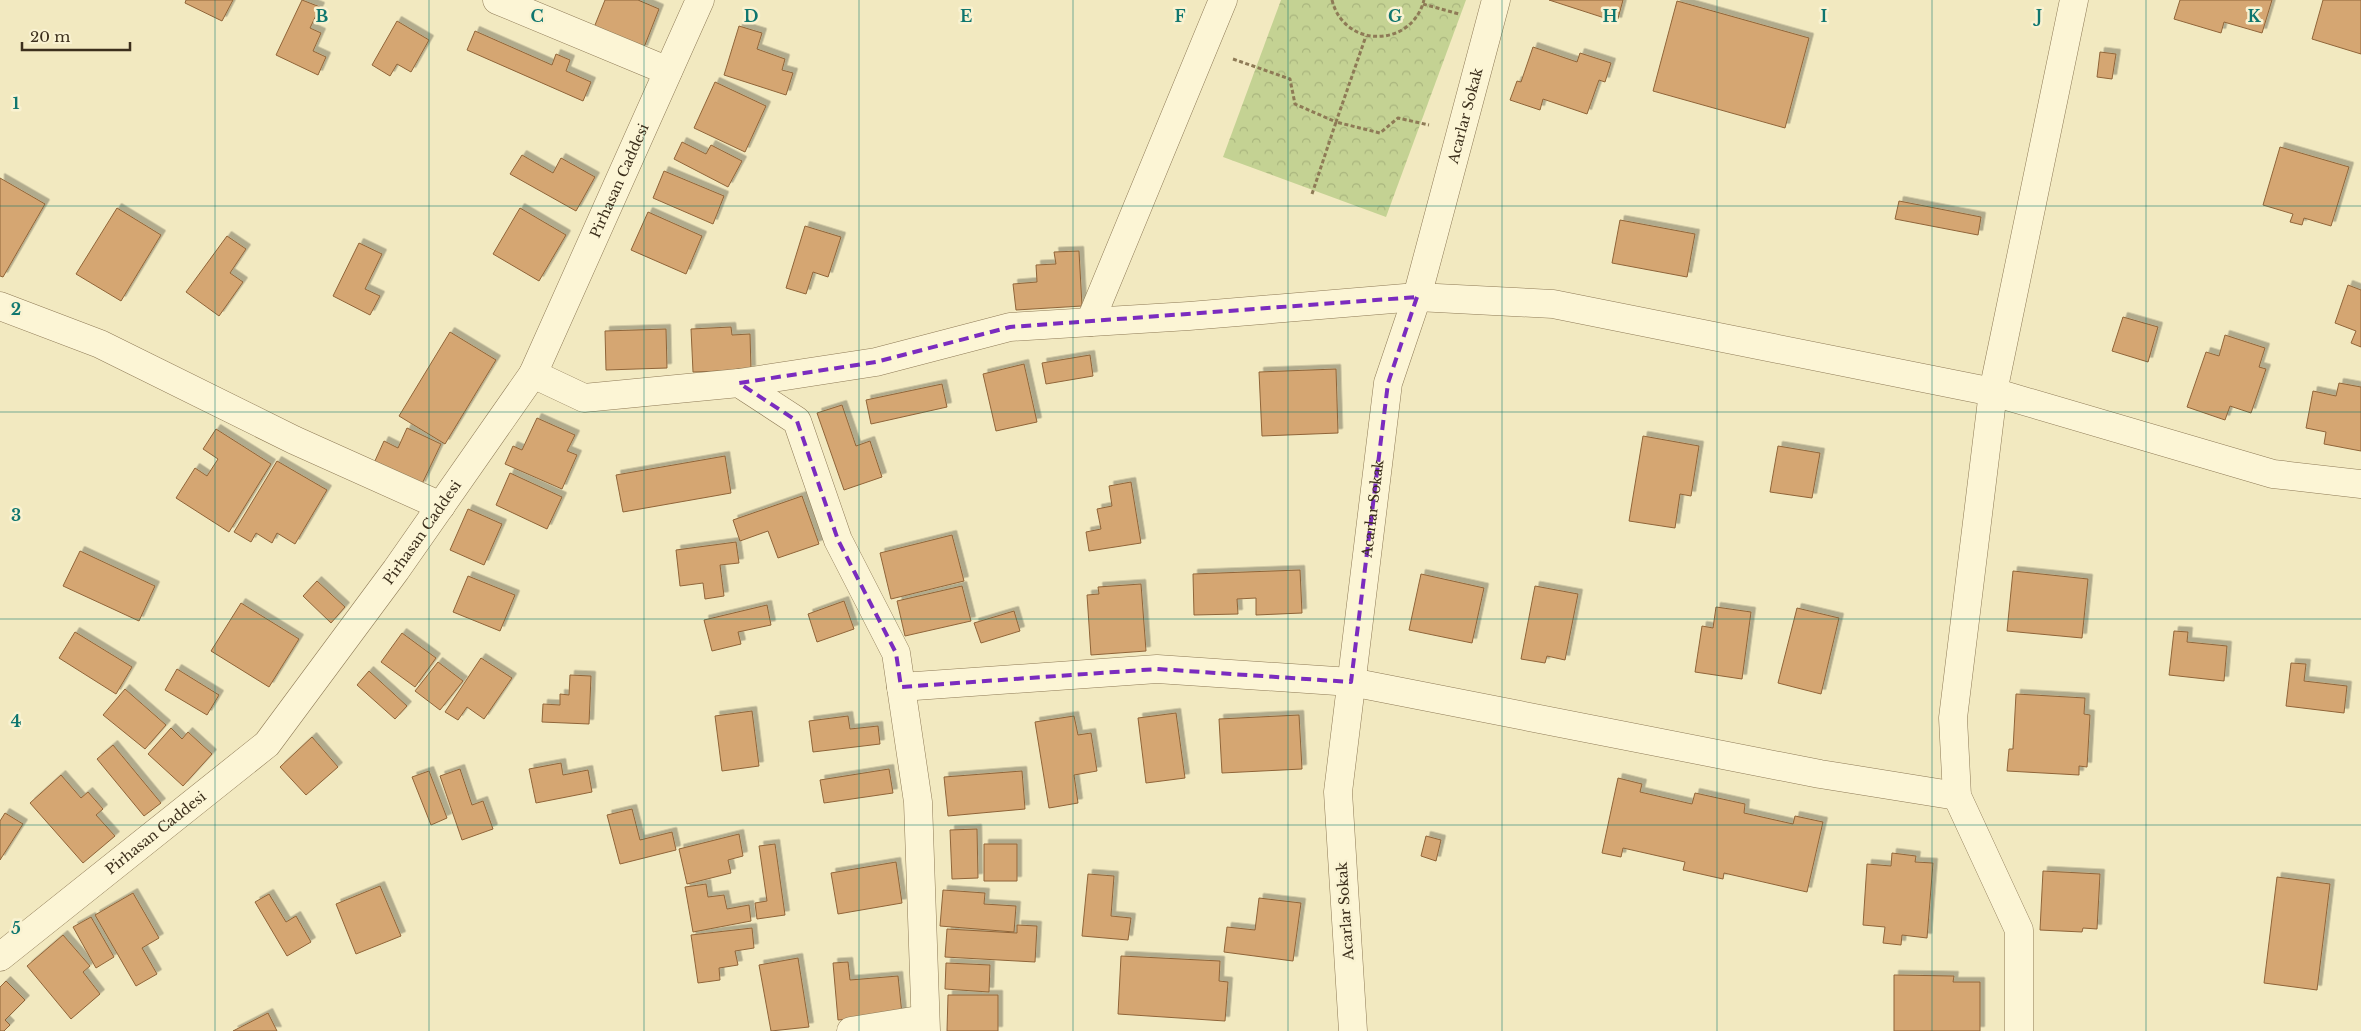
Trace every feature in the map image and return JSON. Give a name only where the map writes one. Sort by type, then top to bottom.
[{"type":"street","points":[[497,0],[668,71]]},
{"type":"street","name":"Pirhasan Caddesi","points":[[0,956],[267,744],[441,506],[533,374],[700,0]]},
{"type":"street","points":[[1090,322],[1223,0]]},
{"type":"street","name":"Acarlar Sokak","points":[[1353,1031],[1338,792],[1388,383],[1417,297],[1496,0]]},
{"type":"street","points":[[2019,1031],[2019,930],[1957,796],[1953,718],[1993,392],[2067,2]]},
{"type":"street","points":[[533,374],[584,398],[739,383],[876,362],[1010,327],[1417,297],[1553,304],[1993,392],[2273,474],[2361,484]]},
{"type":"street","points":[[0,306],[100,344],[294,440],[441,506]]},
{"type":"street","points":[[739,383],[797,421],[838,540],[896,653],[902,687],[918,802],[926,1025],[851,1031]]},
{"type":"street","points":[[902,687],[1157,669],[1351,682],[1820,774],[1957,796]]},
{"type":"path","points":[[1332,0],[1342,20],[1353,30],[1366,36],[1382,38],[1398,33],[1412,24],[1421,10],[1424,0]]},
{"type":"path","points":[[1312,194],[1366,36]]},
{"type":"path","points":[[1204,48],[1290,79],[1295,104],[1336,122],[1380,133],[1398,118],[1461,131]]},
{"type":"highlighted area","points":[[1417,297],[1388,383],[1351,682],[1157,669],[901,687],[896,653],[838,540],[797,421],[739,383],[876,362],[1010,327]]},
{"type":"green space","points":[[1281,0],[1466,0],[1386,217],[1223,157]]},
{"type":"building","points":[[186,0],[233,0],[222,21],[185,3]]},
{"type":"building","points":[[302,0],[320,7],[310,28],[321,33],[313,51],[326,57],[318,75],[276,55]]},
{"type":"building","points":[[605,0],[638,0],[659,9],[643,50],[593,30]]},
{"type":"building","points":[[1549,0],[1623,0],[1617,22]]},
{"type":"building","points":[[2180,0],[2272,0],[2262,33],[2224,22],[2221,33],[2174,19]]},
{"type":"building","points":[[2323,0],[2361,0],[2361,54],[2312,39]]},
{"type":"building","points":[[1677,1],[1809,38],[1785,128],[1653,91]]},
{"type":"building","points":[[397,21],[429,40],[411,72],[397,64],[390,76],[372,65]]},
{"type":"building","points":[[739,26],[762,33],[757,49],[785,59],[782,70],[793,73],[786,95],[724,75]]},
{"type":"building","points":[[475,31],[552,65],[556,54],[570,60],[566,71],[591,82],[583,101],[467,50]]},
{"type":"building","points":[[1533,47],[1577,62],[1580,53],[1611,63],[1605,82],[1599,80],[1587,114],[1543,99],[1540,110],[1510,100],[1517,81],[1521,82]]},
{"type":"building","points":[[2100,52],[2116,54],[2112,79],[2097,77]]},
{"type":"building","points":[[715,82],[766,106],[745,152],[694,128]]},
{"type":"building","points":[[682,142],[706,154],[711,145],[742,161],[728,187],[674,159]]},
{"type":"building","points":[[2280,147],[2349,167],[2331,226],[2304,218],[2302,225],[2290,222],[2293,214],[2263,205]]},
{"type":"building","points":[[522,155],[553,173],[561,158],[595,177],[576,211],[510,174]]},
{"type":"building","points":[[664,171],[724,196],[713,224],[653,198]]},
{"type":"building","points":[[0,178],[45,204],[3,277],[0,276]]},
{"type":"building","points":[[1899,201],[1981,217],[1978,235],[1895,219]]},
{"type":"building","points":[[117,208],[161,235],[121,301],[76,274]]},
{"type":"building","points":[[520,208],[566,235],[539,281],[493,254]]},
{"type":"building","points":[[648,212],[702,236],[686,274],[631,250]]},
{"type":"building","points":[[1620,220],[1695,234],[1687,277],[1612,263]]},
{"type":"building","points":[[805,226],[841,237],[828,277],[813,272],[806,294],[786,288]]},
{"type":"building","points":[[227,236],[246,249],[230,273],[243,282],[219,316],[186,292]]},
{"type":"building","points":[[359,243],[382,254],[365,289],[380,296],[370,315],[333,296]]},
{"type":"building","points":[[1079,251],[1082,306],[1016,310],[1013,284],[1037,282],[1036,265],[1056,264],[1054,252]]},
{"type":"building","points":[[2348,285],[2361,290],[2361,347],[2351,343],[2356,331],[2335,323]]},
{"type":"building","points":[[2123,317],[2158,327],[2148,362],[2112,351]]},
{"type":"building","points":[[731,327],[732,335],[750,334],[751,370],[693,372],[691,329]]},
{"type":"building","points":[[666,329],[667,368],[606,370],[605,331]]},
{"type":"building","points":[[450,332],[496,360],[445,444],[399,416]]},
{"type":"building","points":[[2225,335],[2265,348],[2259,367],[2266,369],[2251,413],[2230,406],[2225,420],[2187,407],[2206,352],[2219,356]]},
{"type":"building","points":[[1090,355],[1093,376],[1046,384],[1042,363]]},
{"type":"building","points":[[1024,364],[1037,422],[996,431],[983,374]]},
{"type":"building","points":[[1336,369],[1338,433],[1262,436],[1259,372]]},
{"type":"building","points":[[2339,383],[2361,387],[2361,451],[2324,444],[2326,432],[2306,428],[2313,391],[2336,396]]},
{"type":"building","points":[[942,384],[947,407],[871,424],[866,400]]},
{"type":"building","points":[[842,405],[856,446],[870,441],[882,477],[844,490],[817,413]]},
{"type":"building","points":[[537,418],[575,435],[567,451],[577,455],[562,489],[505,464],[513,446],[522,450]]},
{"type":"building","points":[[407,428],[441,444],[421,486],[374,463],[384,441],[398,448]]},
{"type":"building","points":[[216,429],[271,464],[229,532],[176,498],[195,468],[207,476],[218,459],[203,449]]},
{"type":"building","points":[[1643,436],[1699,446],[1691,496],[1680,494],[1675,528],[1629,521]]},
{"type":"building","points":[[1778,446],[1820,453],[1812,498],[1770,492]]},
{"type":"building","points":[[725,456],[731,493],[623,512],[616,475]]},
{"type":"building","points":[[277,461],[327,490],[295,544],[277,533],[272,543],[256,533],[251,542],[234,532]]},
{"type":"building","points":[[510,473],[562,497],[547,529],[496,505]]},
{"type":"building","points":[[1131,482],[1141,543],[1089,551],[1086,532],[1101,529],[1097,509],[1112,506],[1109,486]]},
{"type":"building","points":[[802,496],[819,544],[778,558],[768,531],[740,541],[733,520]]},
{"type":"building","points":[[468,509],[502,524],[484,565],[450,550]]},
{"type":"building","points":[[952,535],[964,581],[891,599],[880,553]]},
{"type":"building","points":[[736,542],[739,563],[720,565],[724,596],[705,599],[703,583],[680,586],[676,550]]},
{"type":"building","points":[[80,551],[155,586],[139,621],[63,586]]},
{"type":"building","points":[[1300,570],[1302,613],[1256,615],[1256,598],[1237,599],[1238,614],[1194,615],[1193,574]]},
{"type":"building","points":[[2013,571],[2088,579],[2082,638],[2007,631]]},
{"type":"building","points":[[1421,574],[1484,588],[1472,643],[1409,630]]},
{"type":"building","points":[[468,576],[515,595],[500,631],[453,612]]},
{"type":"building","points":[[317,581],[345,607],[331,623],[303,596]]},
{"type":"building","points":[[1141,584],[1146,651],[1091,655],[1087,595],[1099,594],[1098,587]]},
{"type":"building","points":[[962,586],[971,621],[905,636],[897,601]]},
{"type":"building","points":[[1535,586],[1578,594],[1565,660],[1547,656],[1545,663],[1521,659]]},
{"type":"building","points":[[844,601],[854,629],[817,642],[808,614]]},
{"type":"building","points":[[241,603],[299,639],[269,687],[211,651]]},
{"type":"building","points":[[767,605],[771,625],[738,632],[741,644],[712,651],[704,620]]},
{"type":"building","points":[[1716,607],[1751,612],[1742,679],[1695,672],[1702,626],[1713,628]]},
{"type":"building","points":[[1797,608],[1839,618],[1821,694],[1778,683]]},
{"type":"building","points":[[1014,611],[1020,631],[981,643],[974,623]]},
{"type":"building","points":[[2174,631],[2188,632],[2187,642],[2227,646],[2224,681],[2169,675]]},
{"type":"building","points":[[75,632],[132,667],[116,694],[59,658]]},
{"type":"building","points":[[402,633],[436,658],[415,687],[381,662]]},
{"type":"building","points":[[481,658],[512,678],[484,719],[467,707],[458,720],[445,712]]},
{"type":"building","points":[[438,662],[463,681],[440,710],[415,691]]},
{"type":"building","points":[[2291,663],[2306,664],[2304,681],[2347,686],[2344,713],[2286,706]]},
{"type":"building","points":[[177,669],[219,695],[207,715],[165,690]]},
{"type":"building","points":[[369,671],[407,706],[395,719],[357,685]]},
{"type":"building","points":[[570,675],[591,676],[589,724],[542,722],[543,704],[560,705],[560,694],[569,695]]},
{"type":"building","points":[[125,689],[166,725],[145,749],[103,715]]},
{"type":"building","points":[[2016,694],[2085,698],[2084,714],[2090,715],[2087,767],[2079,766],[2079,775],[2007,771],[2009,749],[2013,749]]},
{"type":"building","points":[[752,711],[759,766],[722,771],[715,716]]},
{"type":"building","points":[[1176,713],[1185,778],[1146,783],[1138,718]]},
{"type":"building","points":[[1299,715],[1302,769],[1222,773],[1219,719]]},
{"type":"building","points":[[848,716],[850,729],[878,726],[880,744],[813,752],[809,721]]},
{"type":"building","points":[[1074,716],[1078,735],[1091,733],[1097,771],[1074,775],[1078,803],[1049,808],[1035,722]]},
{"type":"building","points":[[171,728],[182,739],[188,732],[212,754],[183,786],[148,754]]},
{"type":"building","points":[[312,737],[338,767],[306,795],[280,767]]},
{"type":"building","points":[[113,745],[161,803],[144,816],[97,759]]},
{"type":"building","points":[[561,763],[563,775],[588,770],[592,792],[536,803],[529,769]]},
{"type":"building","points":[[460,769],[472,805],[483,801],[493,829],[462,840],[440,776]]},
{"type":"building","points":[[889,769],[893,793],[824,803],[820,780]]},
{"type":"building","points":[[429,771],[447,818],[431,825],[412,777]]},
{"type":"building","points":[[1022,771],[1025,809],[948,816],[944,777]]},
{"type":"building","points":[[61,775],[81,798],[88,792],[103,809],[96,815],[115,836],[83,863],[30,803]]},
{"type":"building","points":[[1618,778],[1642,784],[1640,792],[1692,804],[1695,793],[1745,804],[1744,813],[1793,824],[1795,816],[1823,822],[1807,892],[1724,873],[1723,879],[1683,870],[1685,862],[1623,848],[1621,857],[1602,853]]},
{"type":"building","points":[[632,809],[640,840],[672,832],[676,850],[620,864],[607,815]]},
{"type":"building","points":[[5,813],[23,824],[0,860],[0,821]]},
{"type":"building","points":[[977,829],[978,878],[952,879],[950,830]]},
{"type":"building","points":[[739,834],[743,856],[728,860],[731,873],[687,884],[679,849]]},
{"type":"building","points":[[1426,836],[1441,840],[1436,861],[1421,856]]},
{"type":"building","points":[[775,844],[785,915],[757,919],[755,903],[767,901],[759,846]]},
{"type":"building","points":[[984,844],[1017,844],[1017,881],[984,881]]},
{"type":"building","points":[[1892,853],[1916,856],[1915,862],[1933,863],[1927,938],[1902,935],[1901,945],[1883,943],[1885,927],[1863,925],[1867,864],[1891,866]]},
{"type":"building","points":[[896,862],[902,903],[838,914],[831,873]]},
{"type":"building","points":[[2043,871],[2100,874],[2097,929],[2083,928],[2082,932],[2040,930]]},
{"type":"building","points":[[1088,874],[1114,876],[1111,916],[1131,918],[1128,940],[1082,936]]},
{"type":"building","points":[[2277,877],[2330,884],[2317,990],[2264,983]]},
{"type":"building","points":[[706,884],[708,897],[724,895],[727,909],[749,905],[751,921],[693,932],[685,887]]},
{"type":"building","points":[[380,886],[401,936],[356,954],[336,904]]},
{"type":"building","points":[[943,890],[985,893],[984,904],[1016,906],[1014,932],[940,926]]},
{"type":"building","points":[[133,893],[159,938],[142,948],[157,974],[136,986],[95,915]]},
{"type":"building","points":[[269,894],[286,922],[296,916],[311,942],[287,956],[255,902]]},
{"type":"building","points":[[1259,898],[1301,903],[1293,961],[1224,952],[1227,927],[1255,930]]},
{"type":"building","points":[[91,917],[114,957],[96,968],[73,927]]},
{"type":"building","points":[[1017,925],[1037,926],[1035,962],[945,957],[947,929],[1017,933]]},
{"type":"building","points":[[752,928],[754,948],[735,951],[738,965],[719,968],[720,980],[698,983],[691,935]]},
{"type":"building","points":[[63,935],[90,966],[83,972],[100,994],[71,1019],[27,966]]},
{"type":"building","points":[[1121,956],[1220,961],[1219,981],[1228,982],[1225,1021],[1118,1014]]},
{"type":"building","points":[[798,958],[809,1027],[771,1031],[759,965]]},
{"type":"building","points":[[848,962],[850,980],[898,976],[902,1014],[838,1020],[833,963]]},
{"type":"building","points":[[946,963],[990,965],[989,992],[945,989]]},
{"type":"building","points":[[1894,975],[1954,976],[1953,982],[1980,982],[1980,1031],[1894,1031]]},
{"type":"building","points":[[6,981],[25,1000],[5,1020],[10,1025],[4,1031],[0,1031],[0,987]]},
{"type":"building","points":[[948,995],[998,995],[998,1031],[947,1031]]},
{"type":"building","points":[[268,1013],[277,1031],[233,1031]]}]
